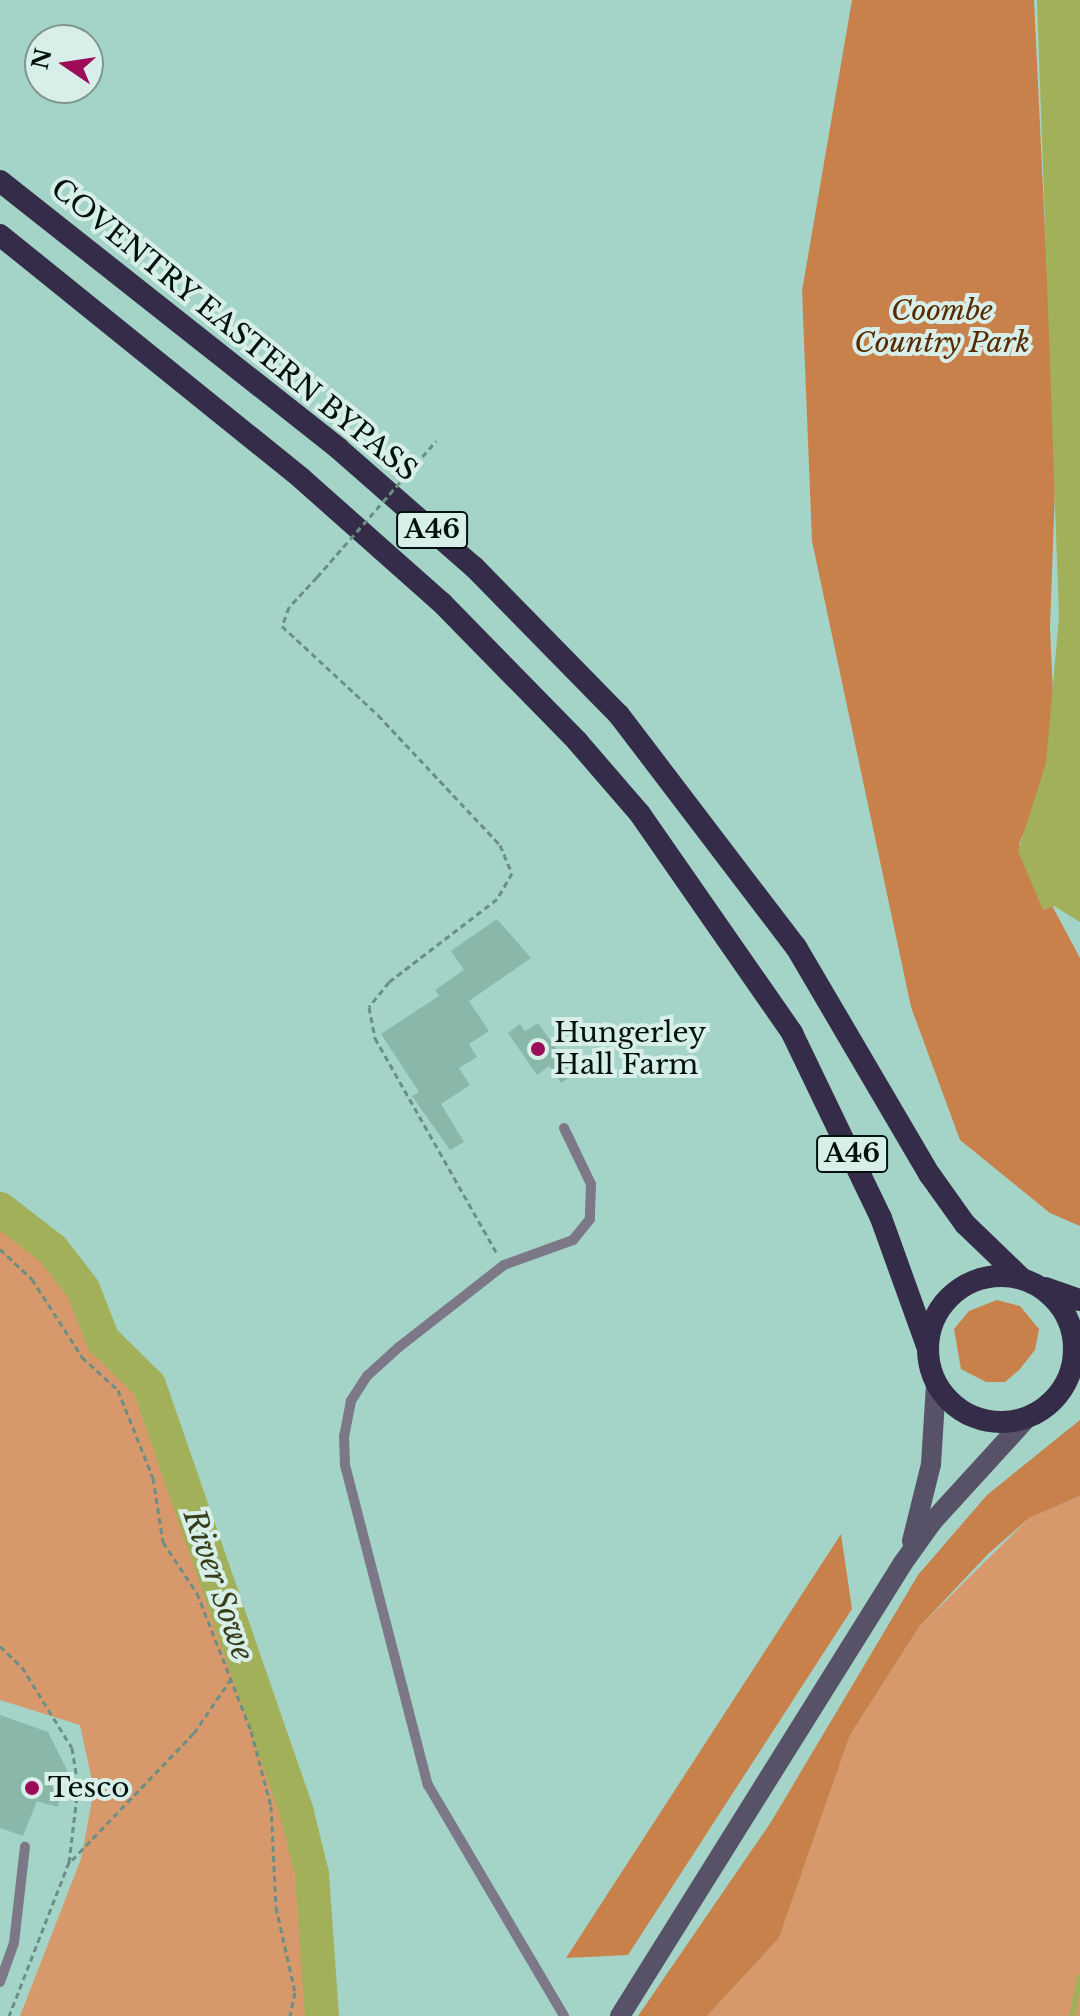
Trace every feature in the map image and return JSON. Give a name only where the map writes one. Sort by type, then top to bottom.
[{"type":"highway","name":"COVENTRY EASTERN BYPASS","points":[[0,181],[339,449],[474,567],[619,715],[796,947],[956,1212],[1028,1281],[1080,1300]]},
{"type":"highway","name":"A46","points":[[0,235],[301,478],[442,603],[577,741],[640,814],[792,1033],[881,1218],[927,1346]]},
{"type":"highway","points":[[1033,1416],[1066,1384],[1075,1348],[1063,1310],[1028,1281],[987,1277],[961,1288],[938,1312],[927,1346],[936,1384],[948,1401],[974,1418],[1004,1423],[1033,1416],[1080,1396]]},
{"type":"main road","points":[[903,1563],[931,1464],[936,1384]]},
{"type":"main road","points":[[620,2016],[903,1563],[933,1521],[1033,1416]]},
{"type":"lane","points":[[564,1128],[591,1184],[590,1219],[573,1240],[504,1265],[367,1376],[351,1401],[345,1465],[428,1785],[564,2016]]},
{"type":"lane","points":[[0,1982],[14,1943],[25,1847]]},
{"type":"path","points":[[436,441],[289,607],[282,626],[378,715],[500,845],[512,873],[497,899],[389,982],[369,1007],[375,1038],[504,1265]]},
{"type":"path","points":[[0,1249],[32,1279],[82,1357],[118,1390],[153,1478],[163,1542],[197,1593],[251,1731],[271,1806],[276,1907],[295,1992],[290,2016]]},
{"type":"path","points":[[0,1646],[22,1667],[72,1748],[78,1787],[69,1862],[9,2016]]},
{"type":"path","points":[[69,1862],[194,1733],[230,1680]]},
{"type":"shaded area","points":[[1037,0],[1080,0],[1080,922],[1054,906],[1043,910],[1018,851],[1046,763],[1059,617]]},
{"type":"shaded area","points":[[0,1196],[71,1251],[100,1300],[112,1336],[135,1350],[159,1390],[184,1449],[252,1639],[327,1879],[322,2016],[20,2016],[81,1859],[94,1790],[80,1725],[0,1700]]},
{"type":"shaded area","points":[[1080,1496],[1080,2016],[707,2016],[779,1938],[850,1735],[919,1627],[1029,1518]]},
{"type":"green space","name":"Coombe Country Park","points":[[852,0],[1034,0],[1056,462],[1050,628],[1056,762],[1019,844],[1080,958],[1080,1226],[1050,1213],[960,1140],[911,1007],[812,541],[802,291]]},
{"type":"green space","points":[[997,1300],[1020,1306],[1039,1329],[1035,1350],[1019,1370],[1005,1382],[986,1382],[961,1369],[954,1329],[969,1311]]},
{"type":"green space","points":[[1080,1420],[1080,1496],[1029,1518],[988,1554],[919,1627],[850,1735],[779,1938],[707,2016],[638,2016],[771,1822],[918,1575],[987,1495]]},
{"type":"green space","points":[[841,1534],[852,1609],[628,1955],[566,1958]]},
{"type":"building","points":[[497,919],[531,958],[469,1001],[489,1031],[469,1044],[477,1057],[459,1068],[470,1085],[441,1104],[464,1142],[450,1150],[412,1096],[419,1092],[381,1034],[439,996],[435,990],[464,970],[451,951]]},
{"type":"building","name":"Hungerley Hall Farm","points":[[538,1023],[574,1074],[561,1083],[549,1066],[537,1075],[508,1033],[520,1024],[525,1031]]},
{"type":"building","name":"Tesco","points":[[0,1715],[48,1732],[70,1776],[57,1807],[37,1801],[23,1836],[0,1828]]},
{"type":"waterway","name":"River Sowe","points":[[0,1209],[53,1250],[83,1289],[103,1340],[149,1385],[297,1813],[312,1874],[322,2016]]},
{"type":"waterway","points":[[1072,2016],[1080,1977]]},
{"type":"place","name":"Hungerley Hall Farm","points":[[538,1049]]},
{"type":"place","name":"Tesco","points":[[32,1788]]}]
